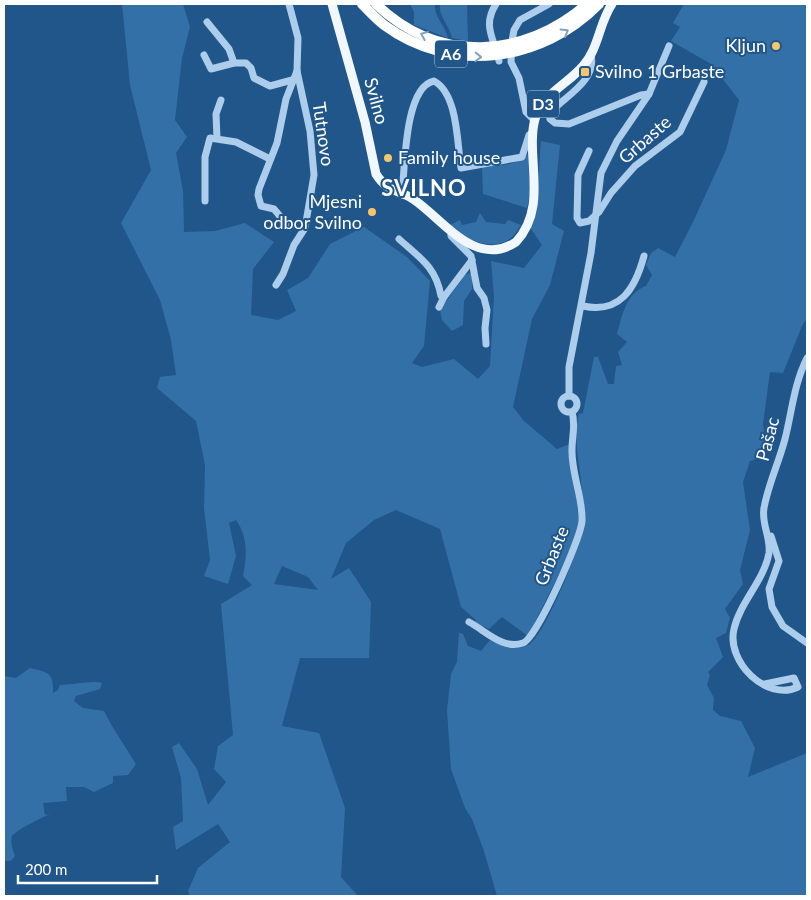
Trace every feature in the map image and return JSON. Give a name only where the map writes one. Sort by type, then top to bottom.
[{"type":"highway","name":"A6","points":[[362,4],[426,47],[446,53],[486,57],[560,36],[576,25],[599,4]]},
{"type":"highway","name":"A6","points":[[376,4],[387,21]]},
{"type":"highway","name":"A6","points":[[524,46],[556,27],[587,4]]},
{"type":"main road","name":"Svilno","points":[[332,4],[365,122],[376,174],[387,188],[412,198],[451,232],[467,243],[489,248],[508,246],[519,239],[533,200],[534,120],[545,101],[584,66],[591,56],[612,4]]},
{"type":"street","name":"Tutnovo","points":[[276,285],[284,274],[294,245],[305,228],[314,175],[310,131],[297,71],[299,43],[288,4]]},
{"type":"street","points":[[496,4],[489,14],[488,30],[495,43],[499,61]]},
{"type":"street","points":[[534,120],[526,112],[519,78],[511,62],[512,41],[514,30],[520,20],[549,4]]},
{"type":"street","points":[[207,22],[229,49],[234,63]]},
{"type":"street","name":"Grbaste","points":[[569,396],[570,367],[583,306],[601,173],[617,141],[649,94],[669,46]]},
{"type":"street","points":[[204,55],[211,69],[234,63],[249,65],[254,78],[270,86],[292,80]]},
{"type":"street","name":"Grbaste","points":[[591,56],[591,67],[582,83],[549,114],[550,119],[555,123],[569,124],[641,95],[649,94]]},
{"type":"street","name":"Tutnovo","points":[[288,226],[279,213],[274,209],[263,207],[259,202],[259,189],[270,159],[292,80],[297,71]]},
{"type":"street","name":"Svilno","points":[[402,195],[412,110],[420,89],[429,82],[434,81],[438,83],[451,101],[461,168],[522,157],[529,135],[533,132]]},
{"type":"street","name":"Grbaste","points":[[589,151],[578,175],[577,218],[580,224],[584,224],[596,214],[635,166],[680,132],[704,82]]},
{"type":"street","points":[[217,138],[216,114],[221,100]]},
{"type":"street","points":[[204,201],[206,150],[210,138],[242,145],[270,159]]},
{"type":"street","name":"Svilno","points":[[451,232],[451,236],[472,260],[478,288],[484,298],[487,310],[486,344]]},
{"type":"street","points":[[399,239],[431,268],[440,287],[441,296],[444,297]]},
{"type":"street","points":[[583,306],[602,308],[616,304],[635,279],[644,256]]},
{"type":"street","points":[[439,307],[444,297],[472,260]]},
{"type":"street","name":"Pašac","points":[[765,684],[751,677],[741,665],[733,639],[736,622],[765,566],[769,553],[764,508],[785,438],[794,392],[807,358]]},
{"type":"street","name":"Grbaste","points":[[569,396],[574,398],[577,404],[572,412]]},
{"type":"street","name":"Grbaste","points":[[569,396],[562,401],[561,406],[564,411],[572,412]]},
{"type":"street","name":"Grbaste","points":[[469,622],[501,642],[522,643],[528,640],[535,632],[566,566],[582,522],[572,459],[575,420],[572,412]]},
{"type":"street","name":"Pašac","points":[[767,529],[779,562],[769,589],[772,607],[783,626],[807,643]]},
{"type":"shaded area","points":[[122,4],[183,4],[190,27],[182,58],[175,120],[187,137],[176,153],[183,191],[184,232],[215,231],[245,223],[274,242],[253,269],[251,315],[278,320],[296,311],[287,290],[308,278],[330,244],[364,227],[407,257],[430,281],[424,346],[412,363],[422,367],[454,359],[478,379],[490,366],[494,296],[491,261],[524,268],[542,245],[529,226],[537,201],[541,141],[560,145],[552,224],[564,231],[550,285],[532,319],[513,407],[524,421],[557,449],[570,444],[579,522],[567,558],[528,636],[502,617],[489,629],[472,621],[477,621],[461,607],[440,529],[396,510],[374,520],[346,543],[331,579],[349,568],[371,602],[369,658],[300,658],[282,726],[319,733],[345,808],[341,877],[358,896],[190,896],[188,891],[198,868],[230,842],[218,824],[176,850],[173,827],[183,821],[181,778],[172,747],[179,743],[197,769],[208,805],[226,782],[214,769],[218,746],[233,735],[221,604],[252,585],[243,576],[246,547],[243,533],[236,520],[229,523],[236,556],[228,584],[204,576],[210,560],[204,508],[205,465],[196,421],[157,388],[160,377],[176,375],[171,340],[160,300],[121,223],[151,170],[130,85]],"holes":[[[282,566],[308,577],[318,590],[274,584]]]},
{"type":"shaded area","points":[[410,4],[435,4],[436,12],[448,38],[414,25],[414,12]]},
{"type":"shaded area","points":[[440,4],[467,4],[468,41],[452,38],[442,17]]},
{"type":"shaded area","points":[[684,4],[807,4],[807,318],[783,373],[770,372],[763,424],[765,438],[761,458],[750,461],[743,482],[750,530],[740,570],[743,584],[725,609],[730,618],[726,633],[716,638],[723,657],[708,672],[710,675],[707,685],[714,698],[713,710],[720,716],[741,721],[755,748],[748,777],[807,753],[807,896],[497,896],[484,851],[472,819],[465,808],[451,769],[447,710],[451,674],[457,662],[459,633],[463,634],[468,646],[481,651],[490,640],[504,646],[520,648],[530,644],[543,625],[567,575],[580,536],[582,495],[576,432],[579,414],[583,413],[594,357],[598,357],[608,384],[614,384],[616,366],[622,365],[618,352],[627,342],[617,334],[629,300],[639,289],[646,286],[652,275],[646,265],[651,253],[658,248],[675,257],[726,150],[739,100],[711,64],[671,41],[680,27],[673,23]]},
{"type":"shaded area","points":[[528,154],[530,193],[527,208],[483,194],[482,167],[513,163]]},
{"type":"shaded area","points":[[480,213],[486,222],[505,224],[508,220],[521,225],[511,238],[504,242],[487,244],[463,235],[450,225],[460,220],[462,225],[476,222]]},
{"type":"shaded area","points":[[472,272],[472,289],[464,301],[463,325],[452,331],[442,320],[440,310],[465,275]]},
{"type":"shaded area","points":[[30,668],[49,675],[53,693],[58,690],[60,685],[102,683],[100,689],[76,696],[74,701],[83,708],[104,711],[136,764],[128,775],[113,776],[113,783],[94,792],[84,787],[66,787],[67,801],[43,803],[45,815],[51,814],[30,824],[12,836],[15,856],[11,861],[5,861],[4,676],[16,678]]},
{"type":"place","name":"Kljun","points":[[776,46]]},
{"type":"place","name":"Svilno 1 Grbaste","points":[[585,72]]},
{"type":"place","name":"Family house","points":[[388,158]]},
{"type":"place","name":"Mjesni odbor Svilno","points":[[372,212]]},
{"type":"district","name":"SVILNO","points":[[424,188]]}]
